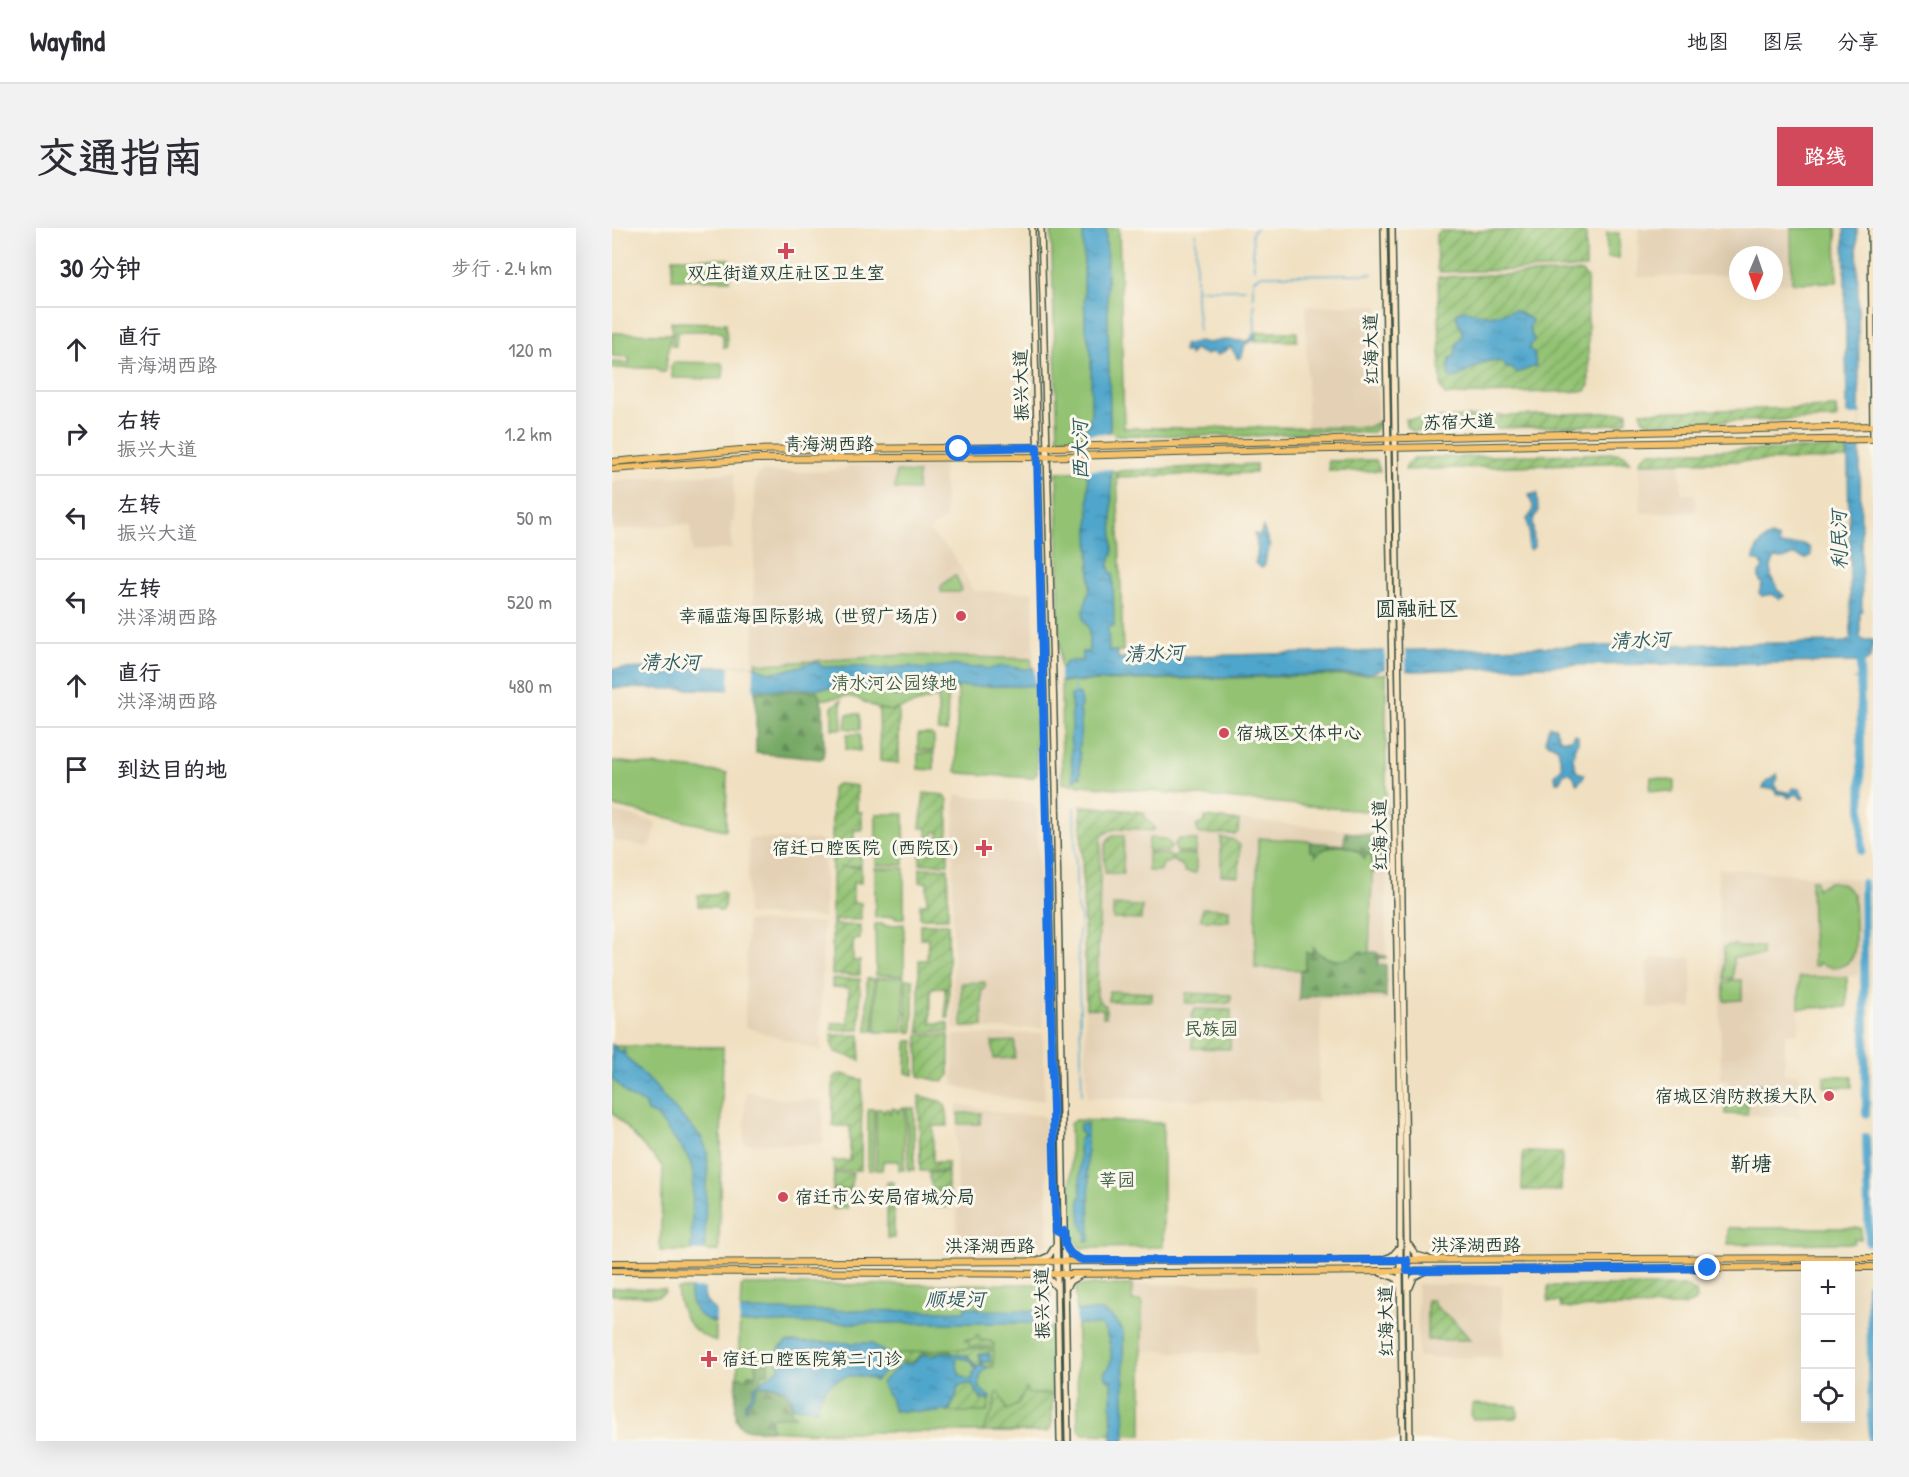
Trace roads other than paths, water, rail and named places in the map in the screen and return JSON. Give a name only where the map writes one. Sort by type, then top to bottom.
[{"type":"main road","name":"振兴大道","points":[[1032,228],[1056,1244],[1065,1274],[1068,1441]]},
{"type":"main road","name":"振兴大道","points":[[1041,228],[1063,1144],[1064,1244],[1057,1274],[1060,1441]]},
{"type":"main road","name":"红海大道","points":[[1384,228],[1400,1101],[1400,1246],[1404,1260]]},
{"type":"main road","name":"红海大道","points":[[1392,228],[1397,439],[1407,1243],[1404,1271],[1408,1300],[1410,1441]]},
{"type":"main road","points":[[1871,228],[1872,439]]},
{"type":"main road","name":"苏宿大道","points":[[1047,447],[1871,426]]},
{"type":"main road","name":"苏宿大道","points":[[1047,457],[1872,439]]},
{"type":"main road","name":"青海湖西路","points":[[612,462],[740,450],[1047,447]]},
{"type":"main road","name":"青海湖西路","points":[[612,469],[756,459],[1047,457]]},
{"type":"main road","points":[[1046,759],[1050,762],[1055,759]]},
{"type":"main road","points":[[1047,828],[1051,824],[1056,827]]},
{"type":"main road","points":[[1053,1076],[1059,1079],[1061,1076]]},
{"type":"main road","points":[[1055,1144],[1059,1140],[1063,1144]]},
{"type":"main road","points":[[1056,1231],[1060,1233],[1064,1231]]},
{"type":"main road","points":[[1407,1243],[1416,1255],[1438,1260],[1441,1271]]},
{"type":"main road","points":[[1040,1260],[1051,1254],[1056,1244]]},
{"type":"main road","points":[[1064,1244],[1070,1254],[1082,1260]]},
{"type":"main road","points":[[1380,1260],[1392,1256],[1400,1246]]},
{"type":"main road","points":[[1749,1267],[1746,1263],[1750,1258]]},
{"type":"main road","name":"洪泽湖西路","points":[[612,1263],[1873,1258]]},
{"type":"main road","points":[[1674,1259],[1678,1264],[1675,1268]]},
{"type":"main road","points":[[1107,1260],[1101,1263],[1099,1268],[1108,1274]]},
{"type":"main road","points":[[1369,1260],[1372,1271],[1393,1276],[1400,1289]]},
{"type":"main road","points":[[1022,1261],[1027,1267],[1024,1274]]},
{"type":"main road","points":[[765,1271],[761,1265],[766,1262]]},
{"type":"main road","points":[[696,1263],[700,1266],[697,1271]]},
{"type":"main road","name":"洪泽湖西路","points":[[612,1271],[1108,1274],[1801,1267]]},
{"type":"main road","points":[[1855,1267],[1873,1267]]},
{"type":"main road","name":"红海大道","points":[[1403,1441],[1400,1289],[1404,1271]]},
{"type":"main road","points":[[1408,1300],[1412,1280],[1425,1271]]},
{"type":"main road","points":[[1037,1274],[1049,1279],[1057,1288]]},
{"type":"main road","points":[[1057,1299],[1065,1296],[1070,1281],[1083,1274]]},
{"type":"water","points":[[1083,228],[1106,228],[1113,555],[1108,567],[1110,567],[1110,573],[1113,573],[1114,626],[1108,627],[1109,651],[1117,651],[1118,658],[1533,647],[1846,642],[1851,638],[1844,228],[1857,228],[1862,611],[1860,612],[1860,636],[1863,640],[1873,640],[1870,658],[1865,662],[1570,665],[1418,671],[1382,669],[1371,673],[1035,682],[1033,686],[920,687],[907,695],[894,696],[888,691],[879,695],[876,687],[755,690],[612,688],[612,669],[755,666],[762,670],[777,672],[817,662],[822,667],[859,666],[879,669],[910,666],[922,669],[951,665],[975,668],[980,666],[988,669],[1003,666],[1025,669],[1063,667],[1066,661],[1082,661],[1082,652],[1089,652],[1089,629],[1084,620],[1083,611],[1090,588],[1088,478],[1085,471],[1084,437],[1091,415],[1091,352],[1085,326]]},
{"type":"water","points":[[1465,310],[1490,316],[1515,310],[1532,320],[1529,329],[1534,340],[1529,349],[1534,353],[1536,366],[1517,373],[1511,368],[1506,368],[1505,364],[1490,361],[1460,376],[1453,378],[1448,375],[1450,358],[1455,356],[1456,345],[1462,336],[1456,316],[1458,312]]},
{"type":"water","points":[[1254,334],[1256,335],[1255,340],[1245,344],[1242,356],[1238,359],[1231,347],[1218,355],[1211,352],[1206,355],[1194,349],[1190,355],[1189,352],[1183,352],[1184,345],[1199,341],[1208,343],[1223,340],[1249,341]]},
{"type":"water","points":[[1537,493],[1538,512],[1533,524],[1534,547],[1530,550],[1527,519],[1534,508],[1529,495]]},
{"type":"water","points":[[1263,527],[1270,547],[1262,568],[1255,563],[1258,548],[1254,534],[1260,535]]},
{"type":"water","points":[[1771,536],[1779,539],[1779,546],[1803,544],[1810,548],[1811,555],[1806,559],[1795,555],[1782,559],[1775,558],[1771,566],[1771,578],[1784,596],[1779,599],[1772,594],[1762,596],[1759,593],[1762,584],[1759,573],[1763,567],[1761,562],[1754,560],[1759,546]]},
{"type":"water","points":[[1076,693],[1080,695],[1081,706],[1078,712],[1081,712],[1078,749],[1080,777],[1077,776],[1076,780],[1073,780],[1070,733],[1072,730],[1071,695]]},
{"type":"water","points":[[1549,726],[1555,727],[1559,737],[1563,740],[1571,739],[1574,734],[1578,736],[1573,759],[1577,772],[1584,774],[1584,777],[1577,784],[1573,775],[1568,772],[1563,774],[1560,782],[1556,782],[1555,775],[1562,767],[1558,748],[1545,741]]},
{"type":"water","points":[[1777,774],[1775,784],[1777,790],[1790,793],[1792,788],[1800,789],[1804,798],[1802,799],[1796,793],[1789,798],[1785,794],[1778,794],[1773,789],[1763,788],[1767,780],[1771,780]]},
{"type":"water","points":[[612,1044],[621,1053],[624,1050],[626,1053],[624,1055],[702,1138],[707,1151],[704,1293],[707,1303],[712,1308],[715,1310],[965,1311],[965,1307],[979,1308],[979,1310],[1102,1311],[1115,1320],[1123,1332],[1125,1441],[1112,1441],[1111,1381],[1104,1373],[1110,1364],[1111,1349],[1106,1332],[1100,1325],[721,1323],[704,1318],[697,1313],[690,1295],[693,1175],[691,1164],[657,1116],[647,1112],[644,1103],[628,1096],[612,1078]]},
{"type":"water","points":[[1080,1124],[1087,1124],[1090,1241],[1085,1241],[1087,1234],[1084,1231],[1084,1225],[1081,1225],[1079,1140],[1083,1136]]},
{"type":"water","points":[[786,1342],[872,1343],[897,1360],[875,1381],[857,1376],[839,1379],[824,1391],[817,1409],[793,1407],[791,1396],[786,1390],[774,1385],[765,1385],[757,1386],[745,1411],[745,1404],[752,1395],[754,1387],[779,1369],[778,1350]]},
{"type":"water","points":[[941,1352],[967,1356],[977,1367],[982,1363],[979,1354],[990,1354],[990,1362],[983,1362],[981,1366],[988,1367],[981,1375],[979,1384],[986,1395],[991,1397],[990,1401],[984,1398],[981,1400],[972,1383],[958,1386],[948,1412],[941,1410],[927,1412],[925,1410],[923,1412],[908,1409],[894,1411],[890,1398],[881,1383],[901,1364],[912,1364],[923,1355],[933,1356]],"holes":[[[959,1358],[970,1360],[976,1369],[973,1379],[967,1379],[959,1374],[956,1360]]]},
{"type":"waterway","points":[[1254,268],[1252,232],[1256,228]]},
{"type":"waterway","points":[[1196,233],[1196,300],[1199,332]]},
{"type":"waterway","points":[[1253,298],[1253,280],[1262,275],[1372,274]]},
{"type":"waterway","points":[[1198,289],[1245,289]]},
{"type":"waterway","points":[[1254,304],[1255,334]]},
{"type":"waterway","name":"利民河","points":[[1860,651],[1862,851]]},
{"type":"waterway","points":[[1074,679],[1074,695]]},
{"type":"waterway","name":"利民河","points":[[1854,679],[1860,679]]},
{"type":"waterway","points":[[1074,807],[1077,909],[1081,917],[1078,941],[1082,1094]]},
{"type":"waterway","name":"利民河","points":[[1863,883],[1866,1114]]},
{"type":"waterway","name":"利民河","points":[[1866,1137],[1869,1242]]},
{"type":"waterway","name":"利民河","points":[[1870,1286],[1872,1441]]},
{"type":"place","name":"双庄街道双庄社区卫生室","points":[[786,251]]},
{"type":"place","name":"幸福蓝海国际影城（世贸广场店）","points":[[961,616]]},
{"type":"place","name":"宿城区文体中心","points":[[1224,733]]},
{"type":"place","name":"宿迁口腔医院（西院区）","points":[[984,848]]},
{"type":"place","name":"宿城区消防救援大队","points":[[1829,1096]]},
{"type":"place","name":"宿迁市公安局宿城分局","points":[[783,1197]]},
{"type":"place","name":"宿迁口腔医院第二门诊","points":[[709,1359]]},
{"type":"district","name":"圆融社区","points":[[1417,609]]},
{"type":"district","name":"靳塘","points":[[1751,1164]]},
{"type":"water label","name":"西大河","points":[[1080,450]]},
{"type":"water label","name":"清水河","points":[[1640,640]]},
{"type":"water label","name":"清水河","points":[[1154,653]]},
{"type":"water label","name":"清水河","points":[[670,662]]},
{"type":"water label","name":"顺堤河","points":[[955,1299]]},
{"type":"park label","name":"清水河公园绿地","points":[[894,683]]},
{"type":"park label","name":"民族园","points":[[1211,1029]]},
{"type":"park label","name":"莘园","points":[[1117,1180]]}]
